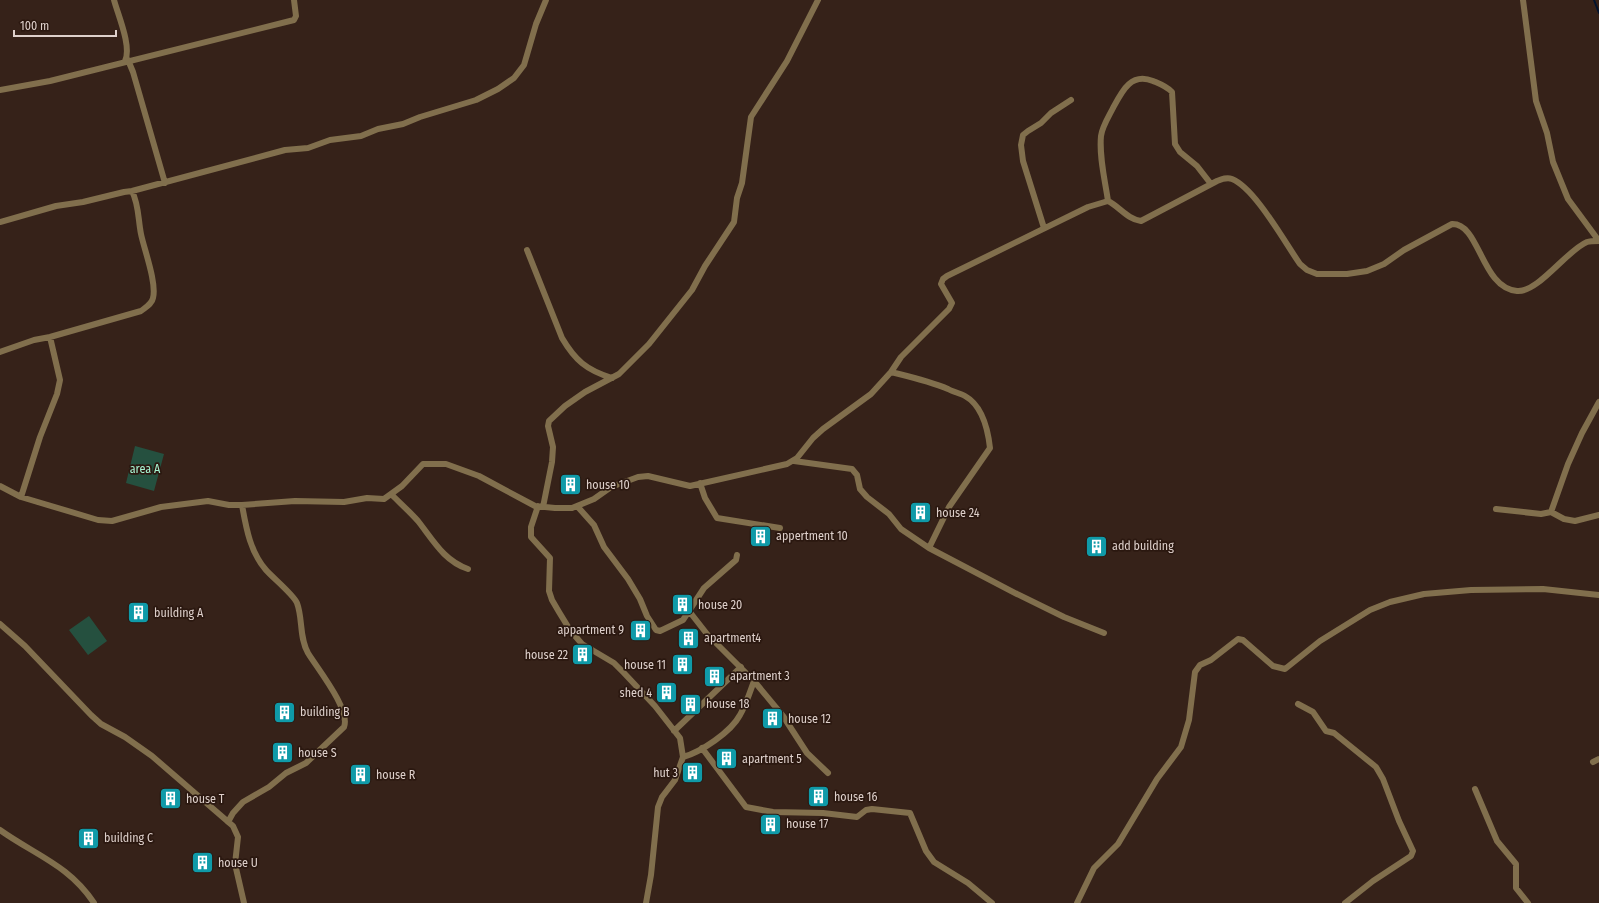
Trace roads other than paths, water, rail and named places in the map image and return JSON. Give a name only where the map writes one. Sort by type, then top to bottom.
[{"type":"street","points":[[114,0],[126,44],[126,61],[134,72],[165,182]]},
{"type":"street","points":[[0,90],[50,81],[294,20],[296,16],[294,0]]},
{"type":"street","points":[[0,222],[56,206],[83,202],[132,191],[285,150],[308,148],[330,140],[361,136],[378,129],[402,124],[476,100],[498,89],[518,74],[524,64],[536,24],[546,0]]},
{"type":"street","points":[[646,903],[658,807],[662,797],[675,780],[683,757],[680,738],[655,706],[614,663],[582,644],[570,630],[555,606],[549,591],[550,558],[531,537],[531,527],[541,507],[552,462],[552,447],[548,426],[549,421],[565,406],[584,392],[619,374],[637,356],[685,300],[734,222],[737,198],[742,183],[751,118],[798,41],[818,0]]},
{"type":"street","points":[[1523,0],[1536,101],[1548,132],[1553,162],[1568,199],[1599,241]]},
{"type":"street","points":[[1108,201],[1101,147],[1101,134],[1122,90],[1132,80],[1138,78],[1150,80],[1167,87],[1172,92],[1175,144],[1180,152],[1197,166],[1211,184]]},
{"type":"street","points":[[1044,228],[1022,161],[1021,145],[1023,135],[1071,100]]},
{"type":"street","points":[[794,461],[813,438],[856,407],[871,394],[891,372],[901,357],[949,309],[952,303],[949,296],[943,290],[942,279],[1088,207],[1108,201],[1116,205],[1132,220],[1141,221],[1150,218],[1211,184],[1226,178],[1231,178],[1247,189],[1300,264],[1307,270],[1318,274],[1347,274],[1367,271],[1384,264],[1404,250],[1452,224],[1457,224],[1467,230],[1486,266],[1496,280],[1510,289],[1518,291],[1528,289],[1537,283],[1587,242],[1599,241]]},
{"type":"street","points":[[0,352],[34,340],[50,337],[141,310],[148,306],[153,299],[152,279],[141,234],[137,203],[132,191]]},
{"type":"street","points":[[527,250],[562,338],[569,350],[590,370],[612,378]]},
{"type":"street","points":[[21,497],[40,437],[57,394],[60,380],[50,337]]},
{"type":"street","points":[[891,372],[930,381],[966,396],[973,402],[983,418],[988,431],[990,448],[949,507],[929,548]]},
{"type":"street","points":[[1551,512],[1568,464],[1582,433],[1599,402]]},
{"type":"street","points":[[0,486],[21,497],[98,520],[112,521],[161,507],[208,501],[229,505],[242,505],[295,501],[344,502],[367,498],[384,499],[392,495],[423,464],[427,463],[446,464],[479,476],[541,507],[572,508],[594,499],[611,487],[638,477],[648,476],[690,486],[732,478],[794,461],[852,469],[857,475],[860,489],[867,497],[889,514],[899,527],[929,548],[1030,601],[1104,633]]},
{"type":"street","points":[[700,483],[705,498],[717,518],[780,528]]},
{"type":"street","points":[[392,495],[416,520],[447,559],[456,565],[468,569]]},
{"type":"street","points":[[228,822],[233,813],[243,802],[269,787],[286,773],[306,762],[344,727],[346,722],[344,714],[325,678],[308,652],[301,637],[297,602],[264,568],[256,553],[249,538],[242,505]]},
{"type":"street","points":[[576,506],[594,525],[604,547],[628,579],[656,630],[660,631],[683,620],[704,588],[736,560],[738,555]]},
{"type":"street","points":[[1496,509],[1541,514],[1551,512],[1575,521],[1599,515]]},
{"type":"street","points":[[1076,903],[1094,868],[1118,844],[1157,779],[1181,747],[1189,720],[1195,672],[1200,665],[1211,660],[1238,639],[1243,640],[1273,666],[1285,669],[1320,641],[1370,610],[1390,602],[1424,594],[1471,590],[1543,589],[1599,595]]},
{"type":"street","points":[[690,611],[707,634],[754,681],[792,728],[802,746],[828,773]]},
{"type":"street","points":[[0,624],[21,642],[101,724],[125,737],[152,756],[233,826],[238,837],[235,864],[244,903]]},
{"type":"street","points":[[674,731],[741,668]]},
{"type":"street","points":[[683,757],[702,748],[722,734],[740,716],[754,681]]},
{"type":"street","points":[[1298,704],[1313,712],[1326,731],[1334,734],[1376,767],[1383,779],[1399,822],[1413,851],[1411,856],[1373,880],[1345,903]]},
{"type":"street","points":[[702,748],[746,807],[773,812],[823,813],[857,817],[872,809],[910,813],[926,851],[934,862],[968,883],[992,903]]},
{"type":"street","points":[[1475,790],[1495,836],[1516,864],[1516,888],[1528,903]]},
{"type":"street","points":[[0,830],[29,847],[77,880],[94,903]]},
{"type":"waterway","points":[[1594,0],[1599,13]]},
{"type":"place","name":"house 10","points":[[570,485]]},
{"type":"place","name":"house 24","points":[[921,513]]},
{"type":"place","name":"appertment 10","points":[[761,536]]},
{"type":"place","name":"add building","points":[[1096,546]]},
{"type":"place","name":"house 20","points":[[683,605]]},
{"type":"place","name":"building A","points":[[138,613]]},
{"type":"place","name":"appartment 9","points":[[640,630]]},
{"type":"place","name":"apartment4","points":[[688,638]]},
{"type":"place","name":"house 22","points":[[583,655]]},
{"type":"place","name":"house 11","points":[[682,665]]},
{"type":"place","name":"apartment 3","points":[[715,676]]},
{"type":"place","name":"shed 4","points":[[667,693]]},
{"type":"place","name":"house 18","points":[[691,704]]},
{"type":"place","name":"building B","points":[[284,712]]},
{"type":"place","name":"house 12","points":[[773,719]]},
{"type":"place","name":"house S","points":[[283,753]]},
{"type":"place","name":"apartment 5","points":[[727,759]]},
{"type":"place","name":"hut 3","points":[[693,773]]},
{"type":"place","name":"house R","points":[[361,775]]},
{"type":"place","name":"house 16","points":[[819,797]]},
{"type":"place","name":"house T","points":[[170,799]]},
{"type":"place","name":"house 17","points":[[771,824]]},
{"type":"place","name":"building C","points":[[89,838]]},
{"type":"place","name":"house U","points":[[202,863]]},
{"type":"park label","name":"area A","points":[[145,469]]}]
